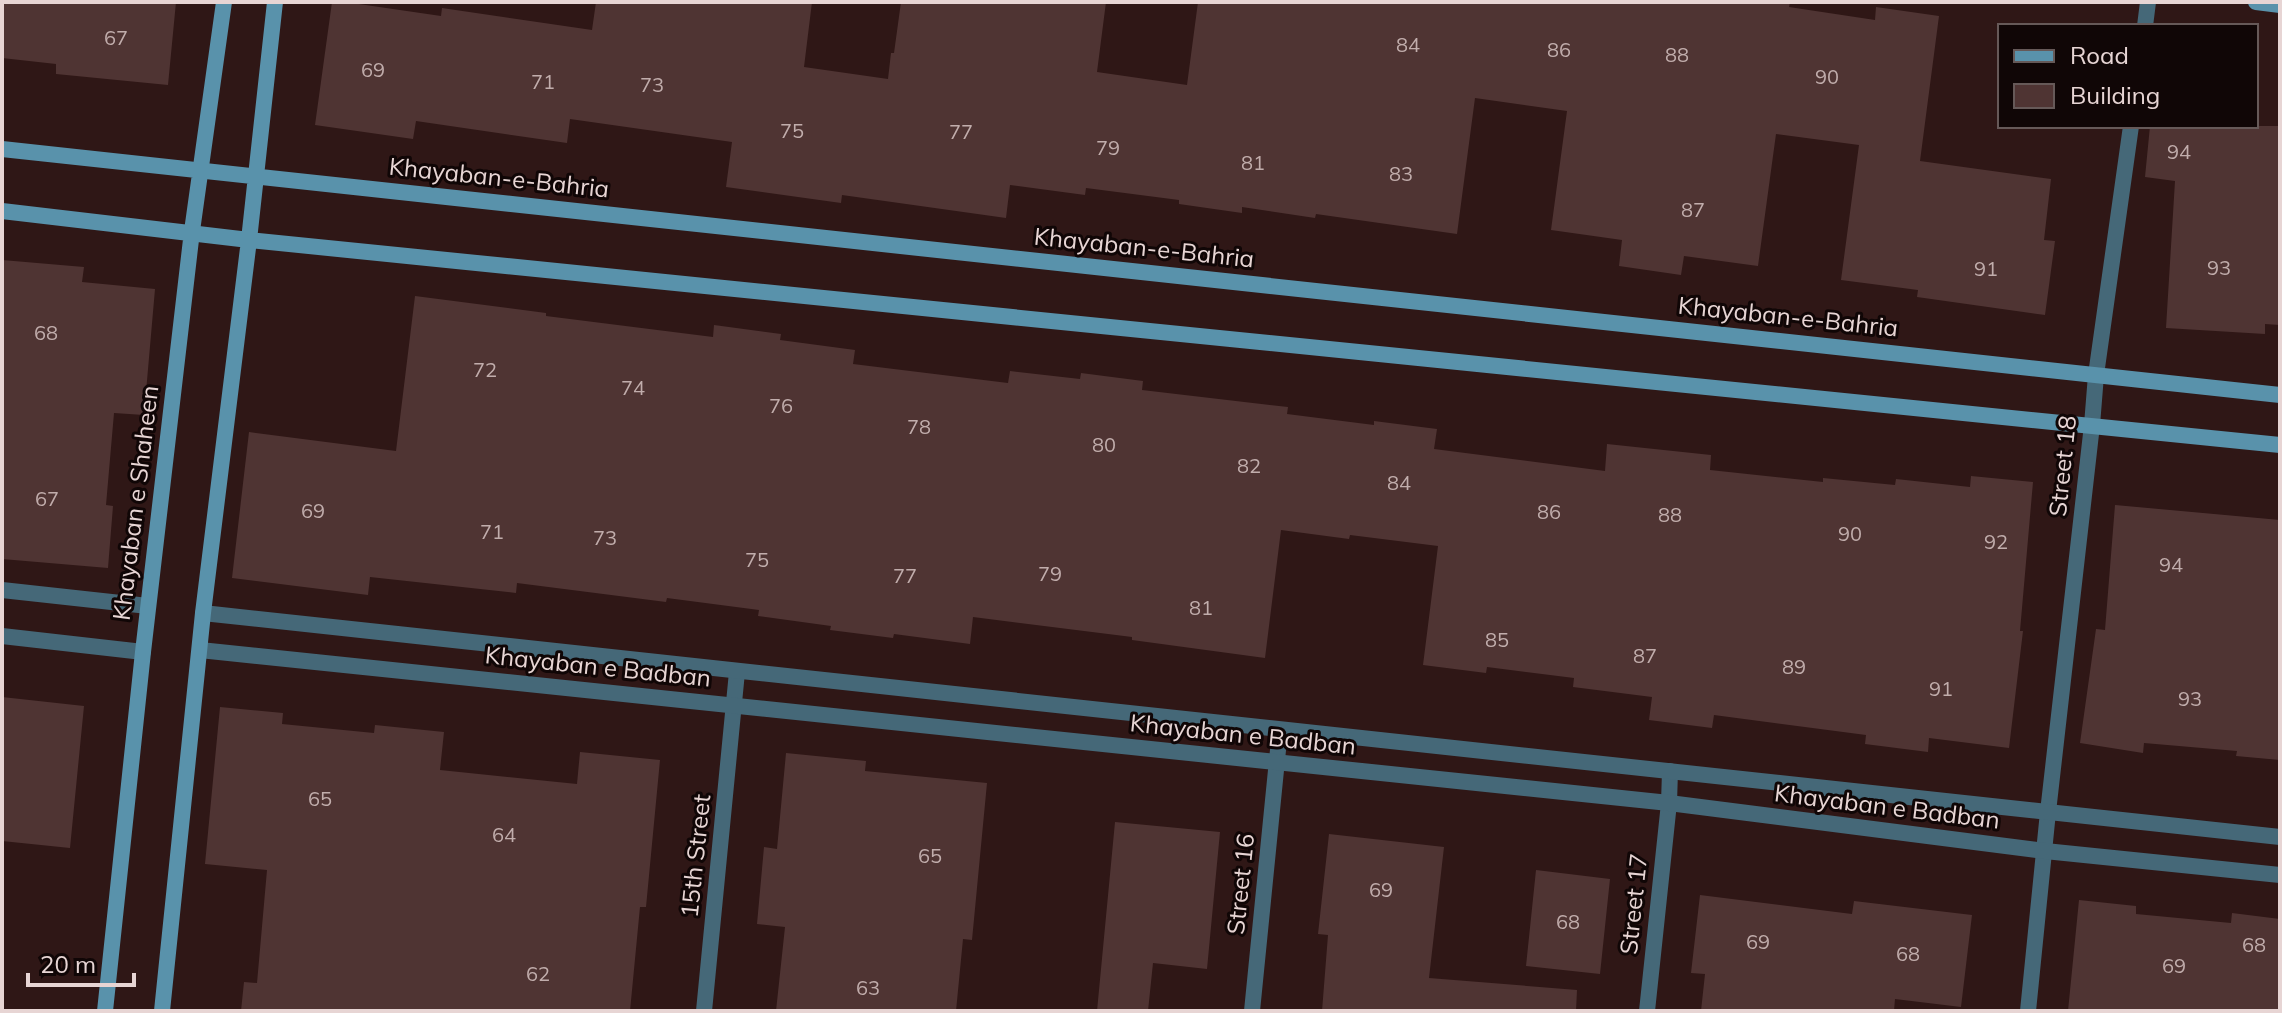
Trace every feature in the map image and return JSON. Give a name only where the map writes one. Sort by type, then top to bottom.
[{"type":"main road","name":"Khayaban e Shaheen","points":[[105,1011],[192,231],[224,2]]},
{"type":"main road","points":[[162,1011],[203,613],[275,2]]},
{"type":"main road","points":[[2256,2],[2280,5]]},
{"type":"main road","name":"Khayaban-e-Bahria","points":[[2,149],[2280,395]]},
{"type":"main road","points":[[2,211],[249,240],[2280,445]]},
{"type":"street","points":[[2145,24],[2148,2]]},
{"type":"street","name":"Street 18","points":[[2045,851],[2096,375],[2131,128]]},
{"type":"street","points":[[2,590],[148,606]]},
{"type":"street","name":"Khayaban e Badban","points":[[203,613],[2280,837]]},
{"type":"street","points":[[2,636],[143,652]]},
{"type":"street","name":"Khayaban e Badban","points":[[200,650],[1669,803],[2045,851],[2280,875]]},
{"type":"street","name":"15th Street","points":[[704,1011],[737,672]]},
{"type":"street","name":"Street 16","points":[[1252,1011],[1280,730]]},
{"type":"street","name":"Street 17","points":[[1647,1011],[1670,771]]},
{"type":"street","points":[[2028,1011],[2045,851]]},
{"type":"building","points":[[2,2],[176,2],[168,85],[56,74],[56,64],[2,58]]},
{"type":"building","points":[[332,2],[441,16],[442,8],[592,30],[596,2],[812,2],[804,67],[888,79],[901,2],[1106,2],[1097,72],[1187,85],[1198,2],[1790,2],[1789,7],[1875,20],[1876,7],[1939,16],[1920,161],[2051,179],[2044,240],[2055,241],[2045,315],[1917,297],[1918,290],[1841,280],[1859,145],[1776,134],[1758,266],[1684,256],[1681,275],[1619,266],[1622,240],[1551,230],[1567,111],[1475,98],[1457,234],[1316,214],[1315,218],[1242,207],[1242,213],[1179,204],[1179,200],[1086,188],[1085,195],[1010,185],[1006,218],[842,195],[841,203],[726,187],[732,142],[570,119],[567,143],[416,121],[413,139],[315,125]]},
{"type":"building","points":[[2280,126],[2280,325],[2265,324],[2265,334],[2166,328],[2175,181],[2145,177],[2150,128]]},
{"type":"building","points":[[2,260],[84,267],[82,282],[155,289],[144,415],[114,413],[106,505],[113,506],[108,568],[2,559]]},
{"type":"building","points":[[415,296],[713,337],[714,325],[781,334],[780,340],[855,350],[853,364],[1008,383],[1010,371],[1080,379],[1081,373],[1143,381],[1142,390],[1288,407],[1287,414],[1437,429],[1434,449],[1605,471],[1607,444],[1711,455],[1710,470],[1823,482],[1823,478],[1895,485],[1896,479],[1970,487],[1971,476],[2033,482],[2020,631],[2023,631],[2009,748],[1929,738],[1928,752],[1865,744],[1866,735],[1714,715],[1712,728],[1649,720],[1652,697],[1573,687],[1574,678],[1487,667],[1486,673],[1423,665],[1438,546],[1350,535],[1349,539],[1281,530],[1265,658],[973,617],[970,644],[830,630],[831,626],[758,616],[759,610],[517,583],[516,593],[370,577],[368,595],[232,578],[249,432],[396,451]]},
{"type":"building","points":[[2115,505],[2280,520],[2280,760],[2236,756],[2237,751],[2144,743],[2143,753],[2080,743],[2096,629],[2105,630]]},
{"type":"building","points":[[2,697],[84,706],[70,848],[2,841]]},
{"type":"building","points":[[220,707],[283,713],[282,724],[374,733],[375,725],[444,732],[440,770],[577,784],[580,752],[660,760],[646,907],[640,907],[630,1011],[241,1011],[244,982],[257,983],[267,870],[205,864]]},
{"type":"building","points":[[786,753],[866,761],[865,771],[987,783],[972,940],[963,939],[956,1011],[776,1011],[785,927],[757,924],[764,847],[777,849]]},
{"type":"building","points":[[1115,822],[1220,832],[1207,969],[1153,963],[1148,1011],[1097,1011]]},
{"type":"building","points":[[1329,834],[1444,847],[1429,978],[1577,990],[1576,1011],[1322,1011],[1328,935],[1318,934]]},
{"type":"building","points":[[1536,870],[1610,879],[1600,974],[1526,966]]},
{"type":"building","points":[[1700,895],[1852,914],[1854,901],[1972,915],[1961,1007],[1895,999],[1894,1011],[1701,1011],[1705,974],[1691,973]]},
{"type":"building","points":[[2079,900],[2136,906],[2136,914],[2231,923],[2232,913],[2280,919],[2280,1011],[2068,1011]]}]
